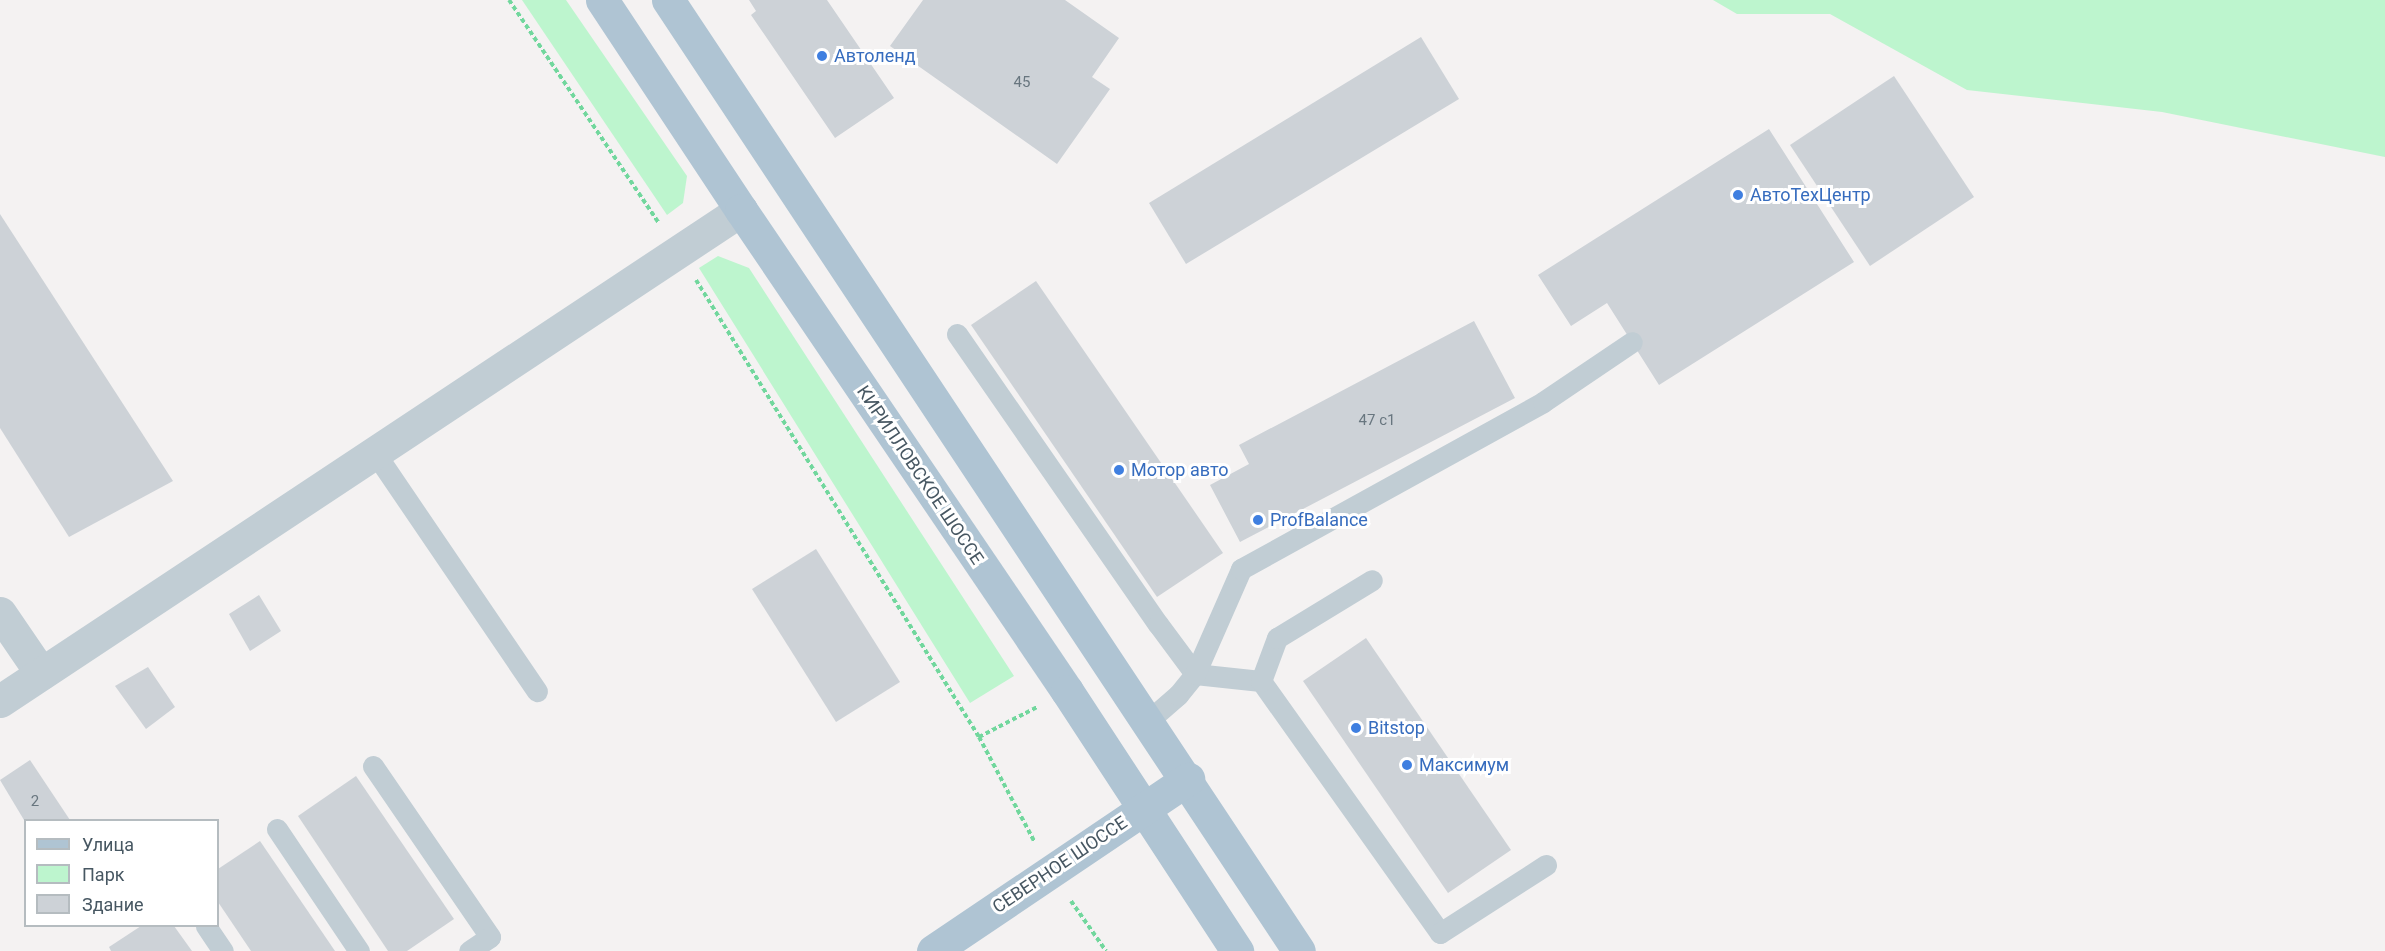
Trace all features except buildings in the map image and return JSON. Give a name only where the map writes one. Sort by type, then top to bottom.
[{"type":"main road","name":"КИРИЛЛОВСКОЕ ШОССЕ","points":[[602,0],[741,210],[1067,691],[1237,951]]},
{"type":"main road","points":[[668,0],[1188,779],[1299,951]]},
{"type":"main road","name":"СЕВЕРНОЕ ШОССЕ","points":[[933,951],[1188,779]]},
{"type":"street","points":[[0,701],[741,210]]},
{"type":"street","points":[[0,613],[41,673]]},
{"type":"lane","points":[[957,334],[1195,674],[1261,681],[1440,933],[1546,865]]},
{"type":"lane","points":[[1148,721],[1178,695],[1195,674],[1241,569],[1543,402],[1632,342]]},
{"type":"lane","points":[[375,453],[537,691]]},
{"type":"lane","points":[[1261,681],[1277,638],[1372,580]]},
{"type":"lane","points":[[373,766],[490,937],[469,951]]},
{"type":"lane","points":[[277,829],[359,951]]},
{"type":"lane","points":[[207,927],[223,951]]},
{"type":"path","points":[[509,0],[679,253],[979,737],[1050,872],[1106,951]]},
{"type":"green space","points":[[522,0],[566,0],[687,176],[683,203],[667,215]]},
{"type":"green space","points":[[1713,0],[2385,0],[2385,157],[2162,112],[1967,90],[1830,14],[1737,14]]},
{"type":"green space","points":[[718,256],[749,268],[1014,676],[970,703],[699,268]]},
{"type":"place","name":"Автоленд","points":[[822,56]]},
{"type":"place","name":"АвтоТехЦентр","points":[[1738,195]]},
{"type":"place","name":"Мотор авто","points":[[1119,470]]},
{"type":"place","name":"ProfBalance","points":[[1258,520]]},
{"type":"place","name":"Bitstop","points":[[1356,728]]},
{"type":"place","name":"Максимум","points":[[1407,765]]}]
